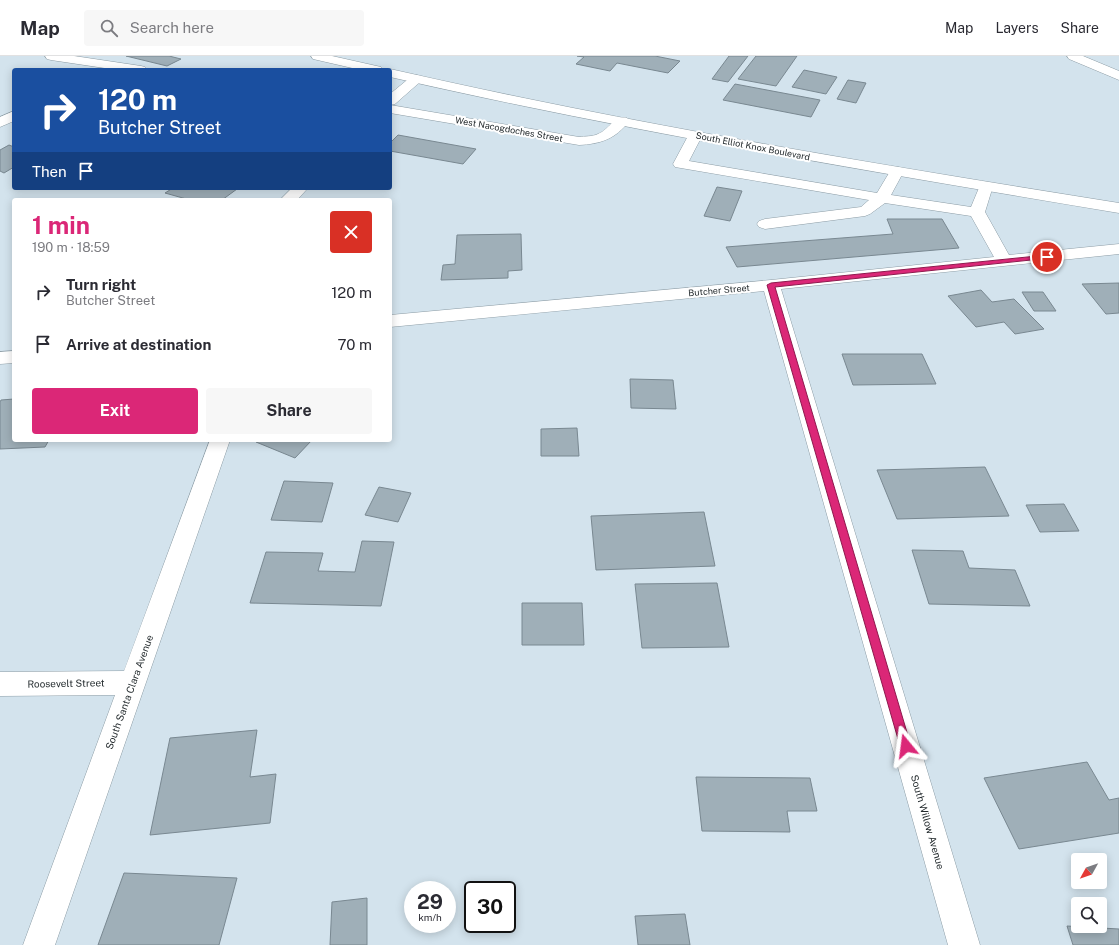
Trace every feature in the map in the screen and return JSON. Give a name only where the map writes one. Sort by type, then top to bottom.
[{"type":"street","points":[[51,56],[127,68]]},
{"type":"street","points":[[92,68],[112,56]]},
{"type":"street","points":[[317,56],[368,68]]},
{"type":"street","points":[[1073,56],[1119,76]]},
{"type":"street","name":"South Elliot Knox Boulevard","points":[[392,73],[695,136],[897,172],[1119,208]]},
{"type":"street","points":[[392,99],[416,79]]},
{"type":"street","name":"West Nacogdoches Street","points":[[392,109],[580,141],[602,138],[610,134],[622,121]]},
{"type":"street","points":[[0,123],[12,116]]},
{"type":"street","points":[[695,136],[680,164],[882,198],[977,212]]},
{"type":"street","points":[[764,224],[865,211],[882,198],[897,172]]},
{"type":"street","points":[[986,186],[977,212],[1004,261]]},
{"type":"street","points":[[290,198],[299,190]]},
{"type":"street","name":"Butcher Street","points":[[392,321],[771,285],[1119,249]]},
{"type":"street","name":"South Willow Avenue","points":[[771,285],[964,945]]},
{"type":"street","points":[[0,358],[12,357]]},
{"type":"street","name":"South Santa Clara Avenue","points":[[39,945],[219,442]]},
{"type":"street","name":"Roosevelt Street","points":[[0,684],[133,683]]},
{"type":"building","points":[[126,56],[169,56],[181,59],[167,66]]},
{"type":"building","points":[[577,56],[655,56],[680,61],[668,73],[617,63],[610,71],[576,64],[584,57]]},
{"type":"building","points":[[729,56],[748,56],[728,82],[712,79]]},
{"type":"building","points":[[756,56],[797,56],[776,86],[738,79]]},
{"type":"building","points":[[804,70],[837,77],[826,94],[792,87]]},
{"type":"building","points":[[848,80],[866,83],[856,103],[837,99]]},
{"type":"building","points":[[735,84],[820,100],[811,117],[723,100]]},
{"type":"building","points":[[398,135],[476,149],[463,164],[392,151],[392,141]]},
{"type":"building","points":[[9,145],[12,146],[12,168],[4,173],[0,171],[0,150]]},
{"type":"building","points":[[717,187],[742,191],[730,221],[704,216]]},
{"type":"building","points":[[170,190],[236,190],[225,198],[183,198],[165,193]]},
{"type":"building","points":[[887,219],[942,219],[959,248],[737,267],[726,247],[893,234]]},
{"type":"building","points":[[521,234],[522,270],[508,271],[508,278],[441,280],[443,265],[455,264],[457,235]]},
{"type":"building","points":[[1119,283],[1119,313],[1106,314],[1082,284]]},
{"type":"building","points":[[981,290],[992,302],[1014,299],[1044,329],[1015,334],[1004,322],[976,327],[948,296]]},
{"type":"building","points":[[1022,292],[1043,292],[1056,311],[1034,311]]},
{"type":"building","points":[[842,354],[922,354],[936,384],[853,385]]},
{"type":"building","points":[[630,379],[673,380],[676,409],[631,408]]},
{"type":"building","points":[[12,399],[12,442],[48,442],[45,447],[0,449],[1,400]]},
{"type":"building","points":[[577,428],[579,456],[541,456],[541,429]]},
{"type":"building","points":[[256,442],[310,442],[295,458]]},
{"type":"building","points":[[985,467],[1009,516],[897,519],[877,470]]},
{"type":"building","points":[[284,481],[333,483],[322,522],[271,520]]},
{"type":"building","points":[[379,487],[411,493],[398,522],[365,515]]},
{"type":"building","points":[[1064,504],[1079,531],[1040,532],[1026,505]]},
{"type":"building","points":[[704,512],[715,566],[596,570],[591,516]]},
{"type":"building","points":[[362,541],[394,542],[381,606],[250,603],[266,552],[323,553],[318,571],[355,572]]},
{"type":"building","points":[[912,550],[963,551],[969,568],[1015,570],[1030,606],[929,604]]},
{"type":"building","points":[[717,583],[729,647],[642,648],[635,584]]},
{"type":"building","points":[[522,603],[582,603],[584,645],[522,645]]},
{"type":"building","points":[[257,730],[250,777],[276,774],[270,823],[150,835],[170,738]]},
{"type":"building","points":[[1087,762],[1109,800],[1119,798],[1119,833],[1019,849],[984,778]]},
{"type":"building","points":[[696,777],[810,778],[817,811],[787,811],[790,832],[702,831]]},
{"type":"building","points":[[124,873],[237,878],[219,945],[98,945]]},
{"type":"building","points":[[367,898],[367,945],[330,945],[332,902]]},
{"type":"building","points":[[685,914],[690,945],[638,945],[635,916]]},
{"type":"building","points":[[1067,926],[1071,926],[1071,933],[1107,933],[1107,928],[1119,929],[1119,945],[1073,945]]},
{"type":"route","points":[[906,746],[771,285],[1047,257]]}]
